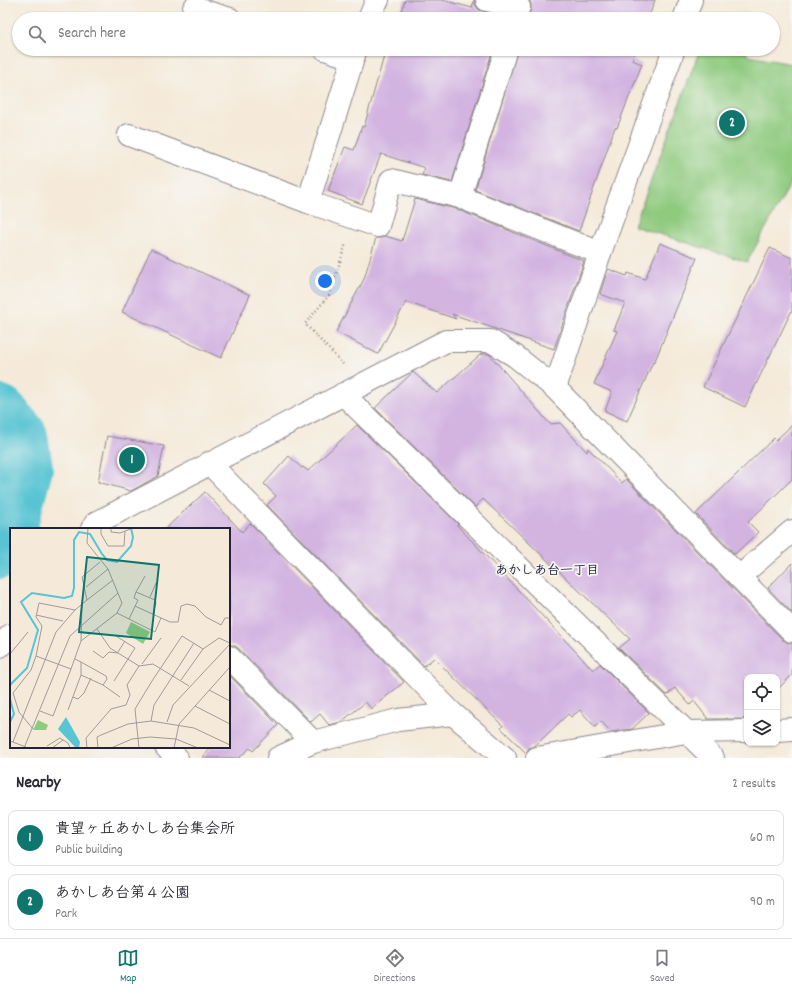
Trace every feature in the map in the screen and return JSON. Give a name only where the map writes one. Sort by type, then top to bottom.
[{"type":"street","points":[[372,12],[378,0]]},
{"type":"street","points":[[486,0],[518,9]]},
{"type":"street","points":[[687,12],[691,0]]},
{"type":"street","points":[[194,8],[207,12]]},
{"type":"street","points":[[308,202],[353,56]]},
{"type":"street","points":[[460,197],[504,56]]},
{"type":"street","points":[[555,388],[600,253],[671,56]]},
{"type":"street","points":[[130,135],[308,202],[378,226],[391,180],[460,197],[600,253]]},
{"type":"street","points":[[97,527],[209,463],[446,341],[491,341],[515,356],[555,388],[792,632]]},
{"type":"street","points":[[343,394],[713,758]]},
{"type":"street","points":[[209,463],[453,714],[504,758]]},
{"type":"street","points":[[739,577],[792,531]]},
{"type":"street","points":[[0,646],[10,636]]},
{"type":"street","points":[[230,658],[313,742]]},
{"type":"street","points":[[278,758],[313,742],[398,720],[453,714]]},
{"type":"street","points":[[780,730],[792,729]]},
{"type":"street","points":[[537,758],[686,732],[744,731]]},
{"type":"street","points":[[167,748],[177,758]]},
{"type":"path","points":[[354,218],[330,294],[305,324],[362,384]]},
{"type":"green space","points":[[697,56],[749,56],[792,64],[792,181],[747,262],[634,226]]},
{"type":"building","points":[[405,0],[443,0],[472,8],[475,0],[475,4],[478,9],[484,12],[401,12]]},
{"type":"building","points":[[529,0],[655,0],[651,12],[530,12],[531,4]]},
{"type":"building","points":[[384,56],[491,56],[452,182],[422,175],[425,168],[381,154],[362,204],[328,191],[345,147],[354,150],[362,126],[364,127]]},
{"type":"building","points":[[516,56],[633,56],[632,60],[642,64],[617,128],[615,127],[579,231],[475,190]]},
{"type":"building","points":[[415,199],[456,209],[584,261],[554,349],[452,314],[456,319],[406,302],[378,354],[336,332],[364,279],[376,238],[385,236],[402,241]]},
{"type":"building","points":[[660,243],[697,258],[654,363],[653,362],[627,421],[605,411],[612,392],[594,384],[617,331],[614,330],[625,303],[600,294],[608,269],[627,276],[628,273],[645,279]]},
{"type":"building","points":[[770,248],[792,258],[792,310],[745,407],[703,387]]},
{"type":"building","points":[[151,249],[250,295],[221,358],[122,312]]},
{"type":"building","points":[[481,354],[489,354],[550,424],[560,423],[587,452],[588,448],[622,483],[626,479],[783,640],[788,643],[792,643],[792,675],[780,687],[780,674],[744,674],[743,719],[708,719],[694,701],[690,705],[675,688],[667,695],[619,648],[630,639],[483,499],[475,507],[375,408],[413,372],[437,393]]},
{"type":"building","points":[[357,425],[458,524],[457,525],[593,670],[600,664],[649,713],[632,729],[611,732],[601,721],[595,727],[580,710],[571,717],[568,714],[536,745],[529,748],[526,753],[501,728],[503,726],[434,658],[424,666],[267,505],[276,496],[264,484],[289,456],[302,468],[303,467],[308,471]]},
{"type":"building","points":[[792,425],[792,479],[748,522],[758,532],[735,554],[696,514],[774,438],[776,440]]},
{"type":"building","points":[[107,436],[164,446],[158,476],[131,491],[98,482]]},
{"type":"building","points":[[205,492],[242,532],[250,523],[404,682],[371,709],[366,702],[341,722],[329,725],[320,714],[311,722],[238,648],[230,645],[230,528],[166,528]]},
{"type":"building","points":[[792,563],[792,613],[768,588]]},
{"type":"building","points":[[230,676],[278,725],[253,751],[250,748],[239,758],[202,758],[211,748],[230,748]]},
{"type":"waterway","points":[[0,413],[20,437],[25,468],[4,546],[0,551]]},
{"type":"place","name":"あかしあ台第４公園","points":[[732,123]]},
{"type":"place","name":"貴望ヶ丘あかしあ台集会所","points":[[132,460]]},
{"type":"district","name":"あかしあ台一丁目","points":[[547,571]]}]
